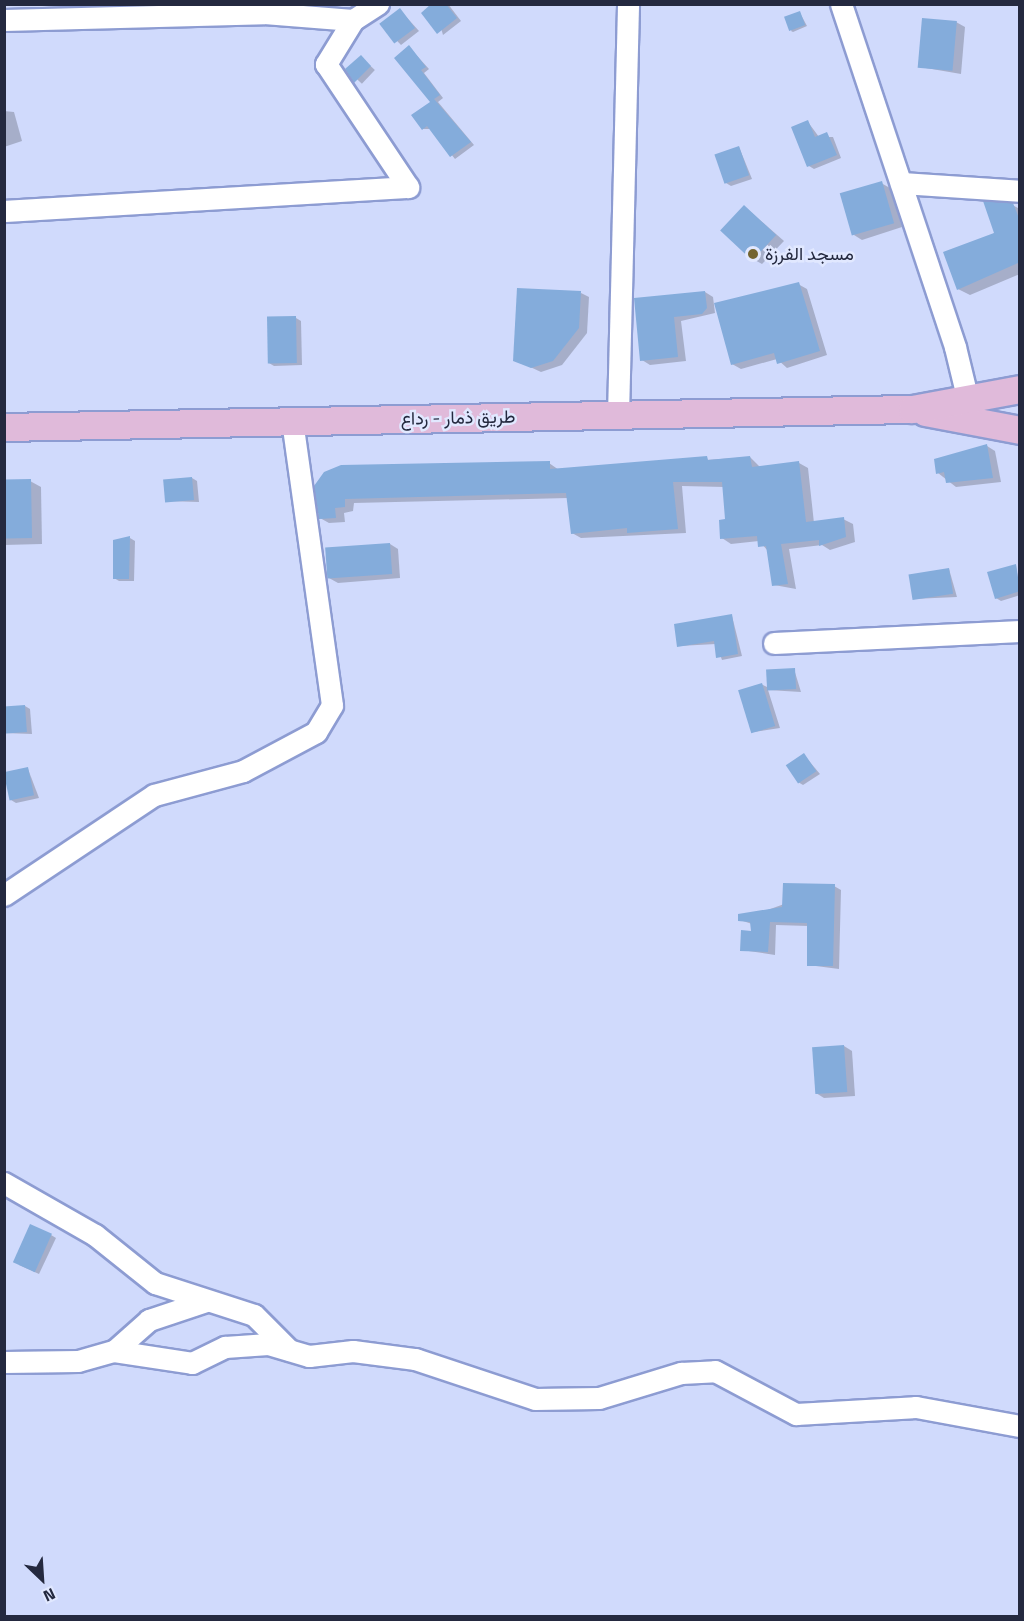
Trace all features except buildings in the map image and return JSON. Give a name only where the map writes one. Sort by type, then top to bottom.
[{"type":"main road","name":"طريق ذمار - رداع","points":[[4,427],[912,409],[970,410],[1020,389]]},
{"type":"main road","points":[[970,410],[1020,430]]},
{"type":"street","points":[[4,211],[408,187],[326,64],[353,20],[378,4]]},
{"type":"street","points":[[618,415],[628,4]]},
{"type":"street","points":[[841,4],[901,183],[970,410]]},
{"type":"street","points":[[4,20],[89,13],[264,9],[353,20]]},
{"type":"street","points":[[901,183],[1020,191]]},
{"type":"street","points":[[4,896],[154,795],[243,771],[316,732],[332,705],[292,421]]},
{"type":"street","points":[[774,643],[1020,631]]},
{"type":"street","points":[[4,1183],[104,1242],[155,1283],[254,1315],[289,1350]]},
{"type":"street","points":[[114,1351],[149,1320],[207,1301]]},
{"type":"street","points":[[4,1362],[78,1361],[114,1351],[192,1363],[225,1347],[268,1344],[309,1356],[353,1351],[415,1359],[535,1399],[599,1398],[681,1373],[715,1371],[796,1414],[916,1407],[1020,1426]]},
{"type":"place","name":"مسجد الفرزة","points":[[753,254]]}]
